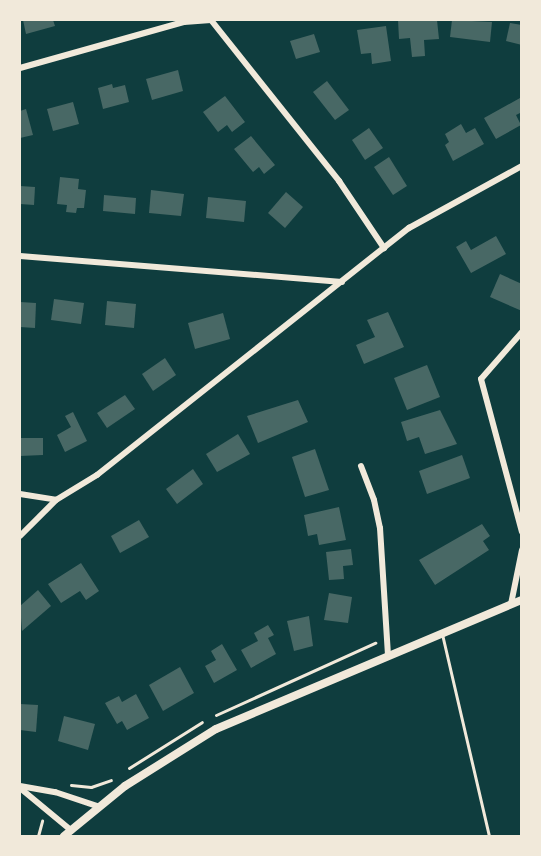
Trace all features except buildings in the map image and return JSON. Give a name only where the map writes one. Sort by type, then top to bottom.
[{"type":"street","points":[[20,68],[183,22],[211,20],[339,181],[384,248]]},
{"type":"street","points":[[20,536],[56,500],[97,475],[409,228],[522,165]]},
{"type":"street","points":[[20,256],[343,282]]},
{"type":"street","points":[[522,332],[481,379],[522,532]]},
{"type":"street","points":[[361,466],[374,500],[380,528],[388,656]]},
{"type":"street","points":[[20,494],[56,500]]},
{"type":"street","points":[[511,604],[522,550]]},
{"type":"street","points":[[20,787],[68,834],[125,786],[216,729],[522,600]]},
{"type":"street","points":[[20,787],[55,792],[101,807]]},
{"type":"lane","points":[[442,632],[489,837]]}]
